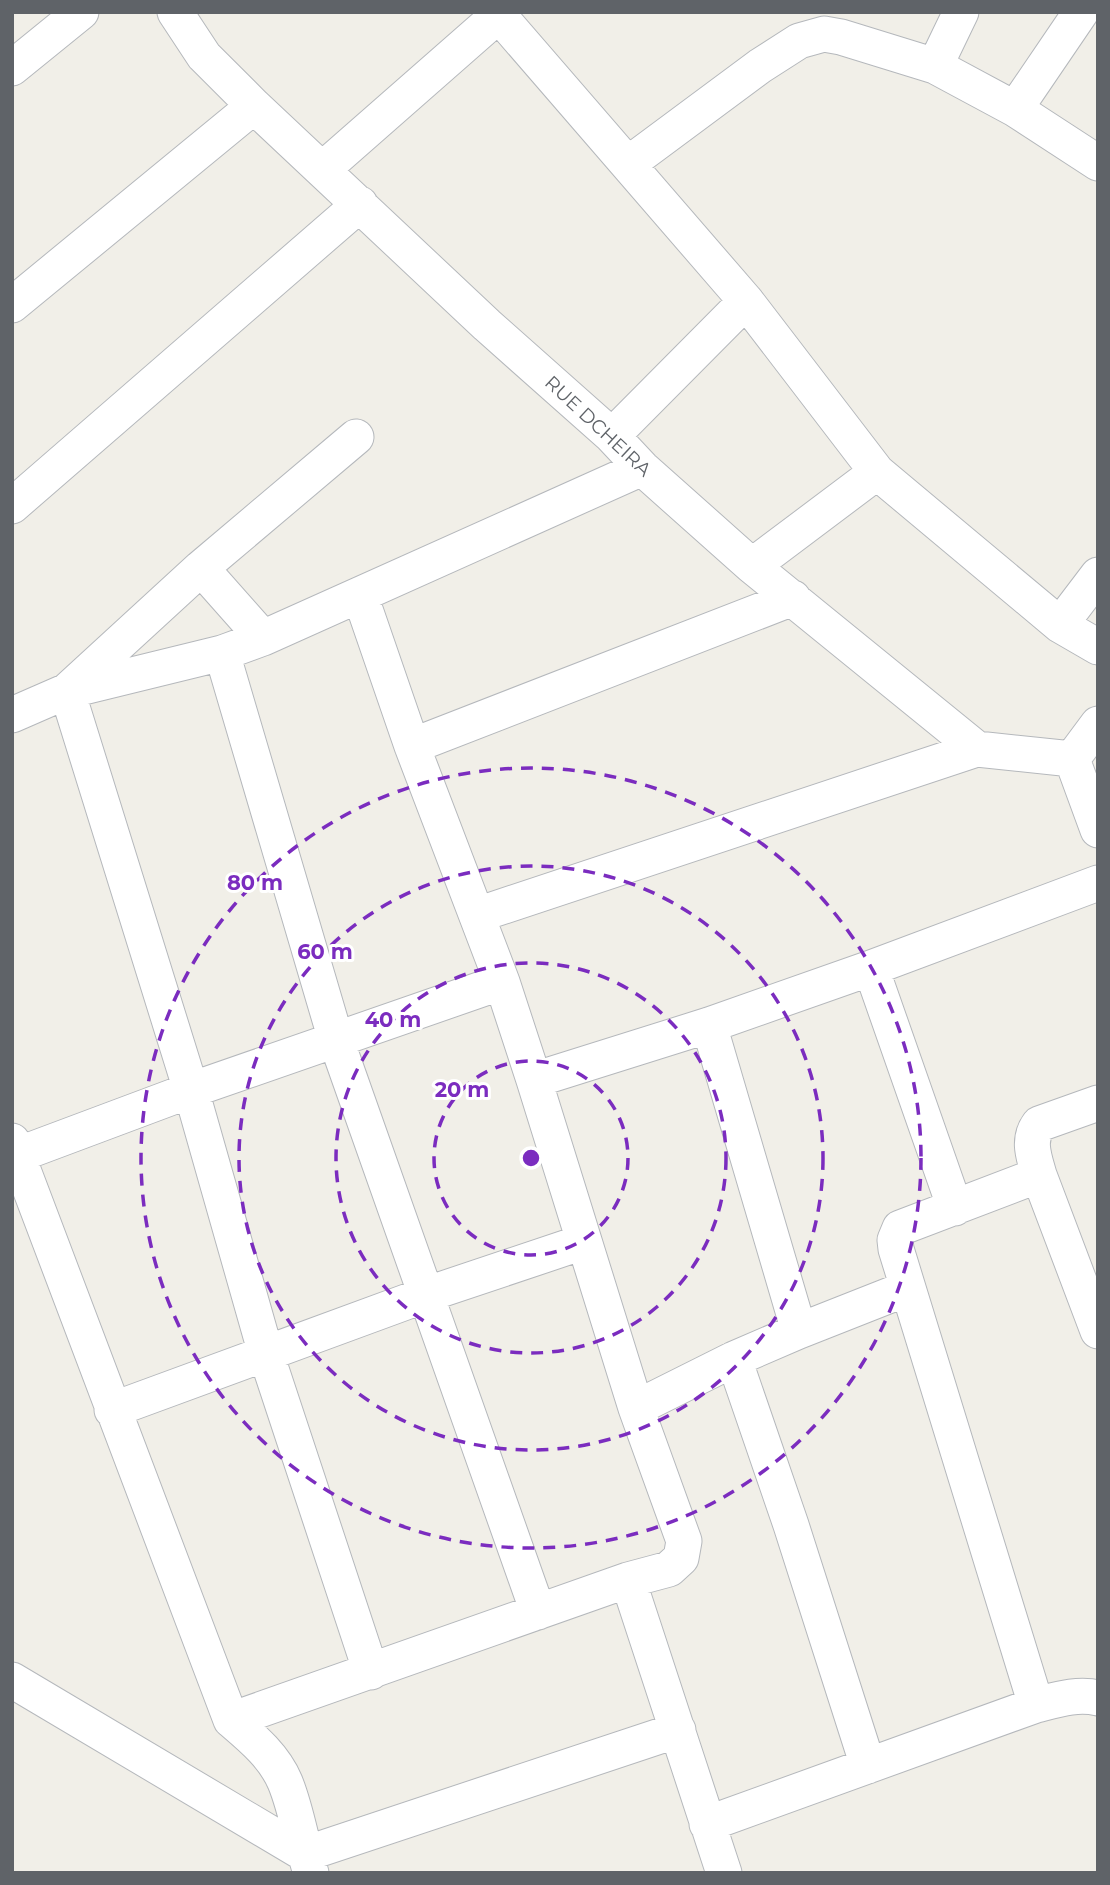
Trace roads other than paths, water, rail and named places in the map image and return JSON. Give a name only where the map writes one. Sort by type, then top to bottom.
[{"type":"street","points":[[12,68],[81,12]]},
{"type":"street","name":"RUE DCHEIRA","points":[[175,12],[204,56],[254,106],[487,325],[612,436],[642,468],[752,566],[977,749]]},
{"type":"street","points":[[935,66],[961,12]]},
{"type":"street","points":[[1014,109],[1081,12]]},
{"type":"street","points":[[322,170],[499,13],[746,301],[877,472],[1060,625],[1098,647]]},
{"type":"street","points":[[628,164],[760,66],[799,41],[824,34],[935,66],[1014,109],[1098,163]]},
{"type":"street","points":[[12,305],[254,106]]},
{"type":"street","points":[[12,506],[360,204]]},
{"type":"street","points":[[612,436],[746,301]]},
{"type":"street","points":[[68,691],[201,568],[356,437]]},
{"type":"street","points":[[12,715],[68,691],[222,653],[263,638],[642,468]]},
{"type":"street","points":[[752,566],[877,472]]},
{"type":"street","points":[[201,568],[263,638]]},
{"type":"street","points":[[1060,625],[1098,575]]},
{"type":"street","points":[[231,1720],[628,1580],[669,1569],[681,1558],[684,1541],[636,1408],[502,982],[412,746],[360,595]]},
{"type":"street","points":[[412,746],[793,598]]},
{"type":"street","points":[[222,653],[337,1040],[538,1612]]},
{"type":"street","points":[[68,691],[191,1090],[266,1354],[370,1672]]},
{"type":"street","points":[[1072,759],[1098,724]]},
{"type":"street","points":[[477,915],[977,749],[1072,759]]},
{"type":"street","points":[[1072,759],[1098,830]]},
{"type":"street","points":[[534,1080],[709,1025],[1098,883]]},
{"type":"street","points":[[871,968],[955,1208]]},
{"type":"street","points":[[308,1863],[284,1780],[256,1741],[231,1720],[14,1151],[502,982]]},
{"type":"street","points":[[709,1025],[799,1331]]},
{"type":"street","points":[[1098,1103],[1039,1124],[1034,1131],[1032,1142],[1039,1175],[1098,1331]]},
{"type":"street","points":[[1036,1705],[896,1249],[897,1232],[900,1228],[1039,1175]]},
{"type":"street","points":[[112,1410],[425,1295],[583,1242]]},
{"type":"street","points":[[636,1408],[734,1359],[908,1288]]},
{"type":"street","points":[[734,1359],[868,1766]]},
{"type":"street","points":[[628,1580],[724,1873]]},
{"type":"street","points":[[12,1680],[308,1863]]},
{"type":"street","points":[[707,1824],[1036,1705],[1087,1695],[1098,1698]]},
{"type":"street","points":[[308,1863],[678,1730]]}]
